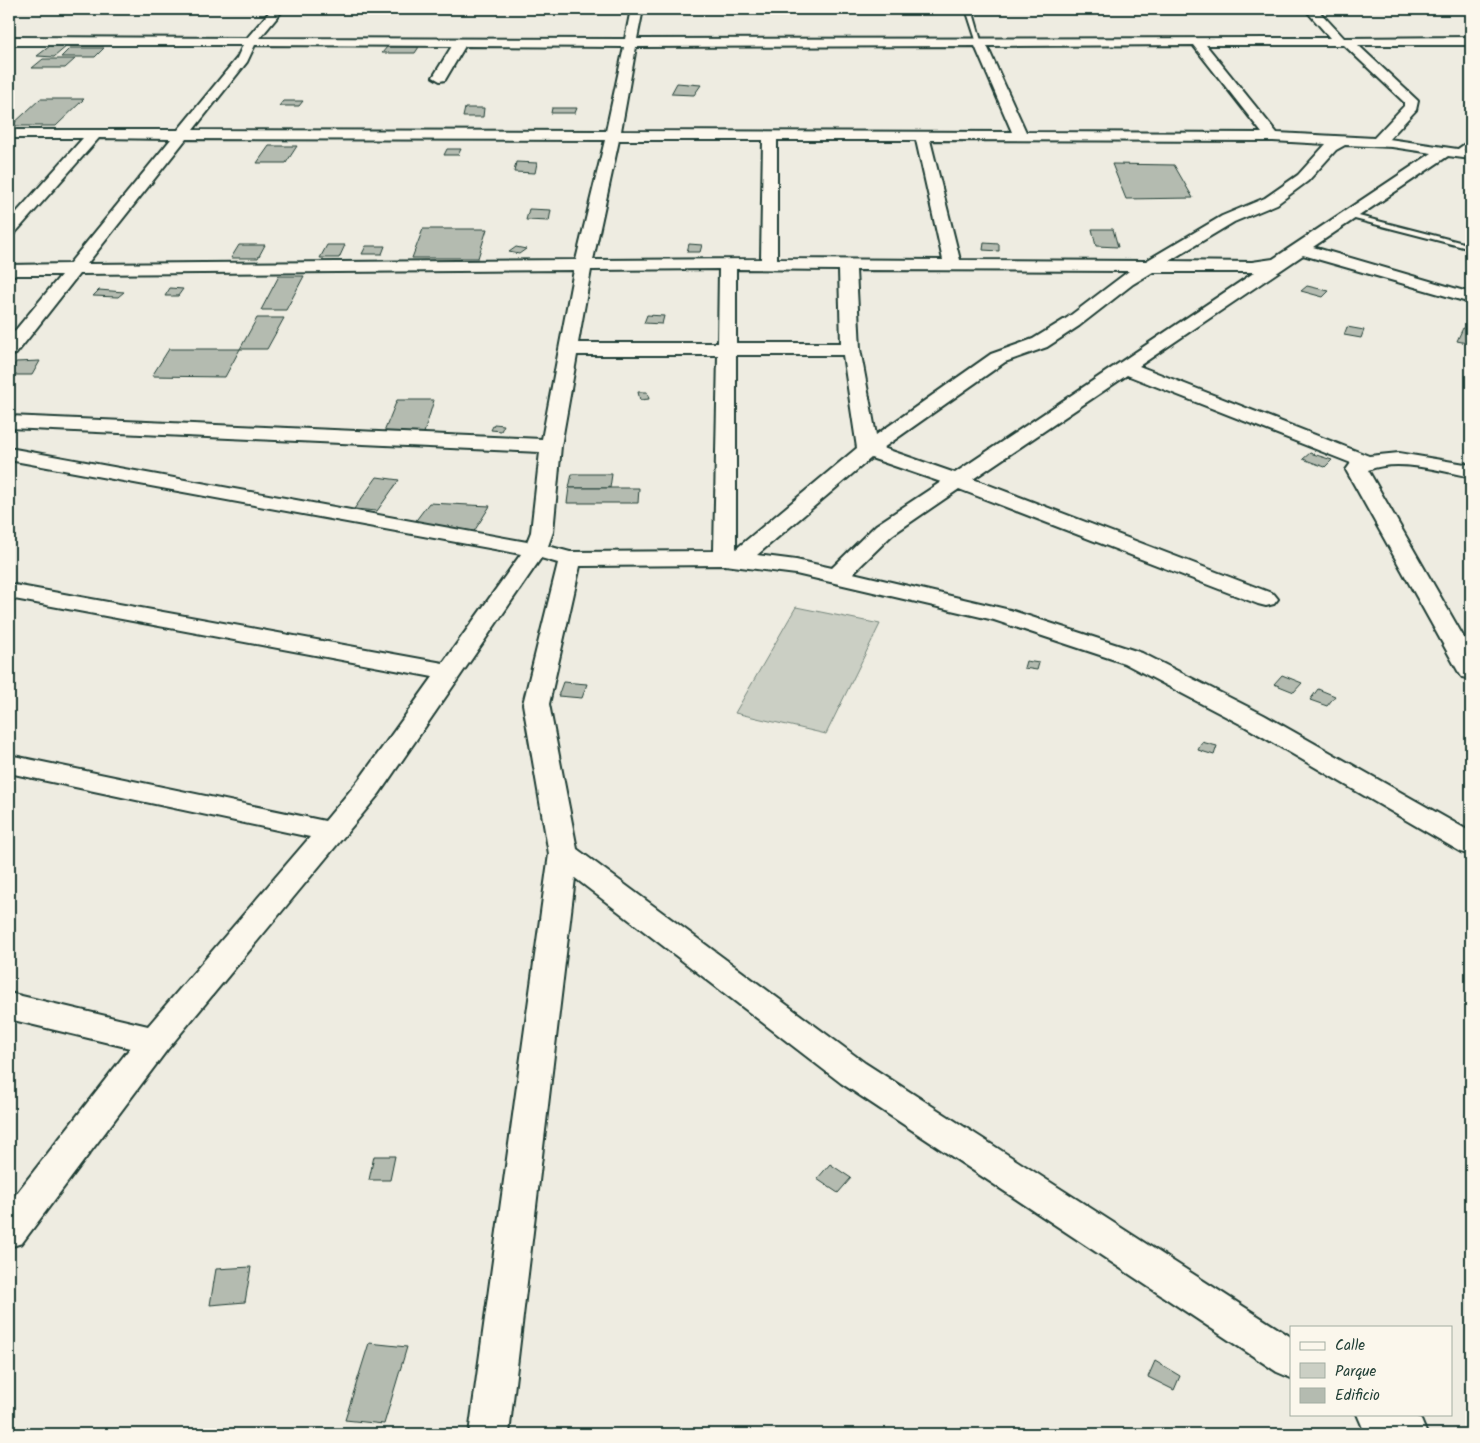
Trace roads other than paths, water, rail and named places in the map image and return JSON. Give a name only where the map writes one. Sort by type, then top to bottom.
[{"type":"street","points":[[9,350],[243,59],[251,41],[278,9]]},
{"type":"street","points":[[9,1231],[156,1041],[369,788],[535,550],[542,532],[551,446],[567,349],[637,9]]},
{"type":"street","points":[[1311,9],[1411,101],[1412,107],[1378,142]]},
{"type":"street","points":[[9,41],[629,44],[1471,41]]},
{"type":"street","points":[[440,77],[461,42]]},
{"type":"street","points":[[1196,42],[1273,137]]},
{"type":"street","points":[[980,43],[1021,136]]},
{"type":"street","points":[[9,134],[1273,137],[1378,142],[1458,153]]},
{"type":"street","points":[[9,230],[94,135]]},
{"type":"street","points":[[769,266],[770,135]]},
{"type":"street","points":[[922,136],[953,266]]},
{"type":"street","points":[[732,559],[868,450],[939,398],[998,358],[1040,343],[1073,322],[1127,280],[1228,219],[1271,201],[1303,178],[1331,147],[1343,140]]},
{"type":"street","points":[[837,576],[884,530],[956,480],[1350,215],[1458,153]]},
{"type":"street","points":[[1301,248],[1471,298]]},
{"type":"street","points":[[9,270],[74,271],[583,265],[1252,267],[1277,264]]},
{"type":"street","points":[[728,265],[727,350],[732,559]]},
{"type":"street","points":[[847,265],[851,349],[868,450]]},
{"type":"street","points":[[567,349],[851,349]]},
{"type":"street","points":[[1124,366],[1367,462]]},
{"type":"street","points":[[9,422],[551,446]]},
{"type":"street","points":[[868,450],[956,480],[1266,599]]},
{"type":"street","points":[[9,454],[535,550],[570,559],[732,559],[796,567],[1002,615],[1133,658],[1254,721],[1471,845]]},
{"type":"street","points":[[1471,471],[1390,458],[1376,458],[1359,466],[1358,470],[1471,670]]},
{"type":"street","points":[[489,1434],[563,854],[536,704],[570,559]]},
{"type":"street","points":[[9,591],[450,672]]},
{"type":"street","points":[[9,764],[332,832]]},
{"type":"street","points":[[563,854],[853,1073],[1290,1358]]},
{"type":"street","points":[[9,1006],[156,1041]]},
{"type":"street","points":[[1379,1416],[1407,1434]]},
{"type":"lane","points":[[969,9],[980,43]]},
{"type":"lane","points":[[1458,153],[1471,142]]},
{"type":"lane","points":[[1350,215],[1471,247]]}]
